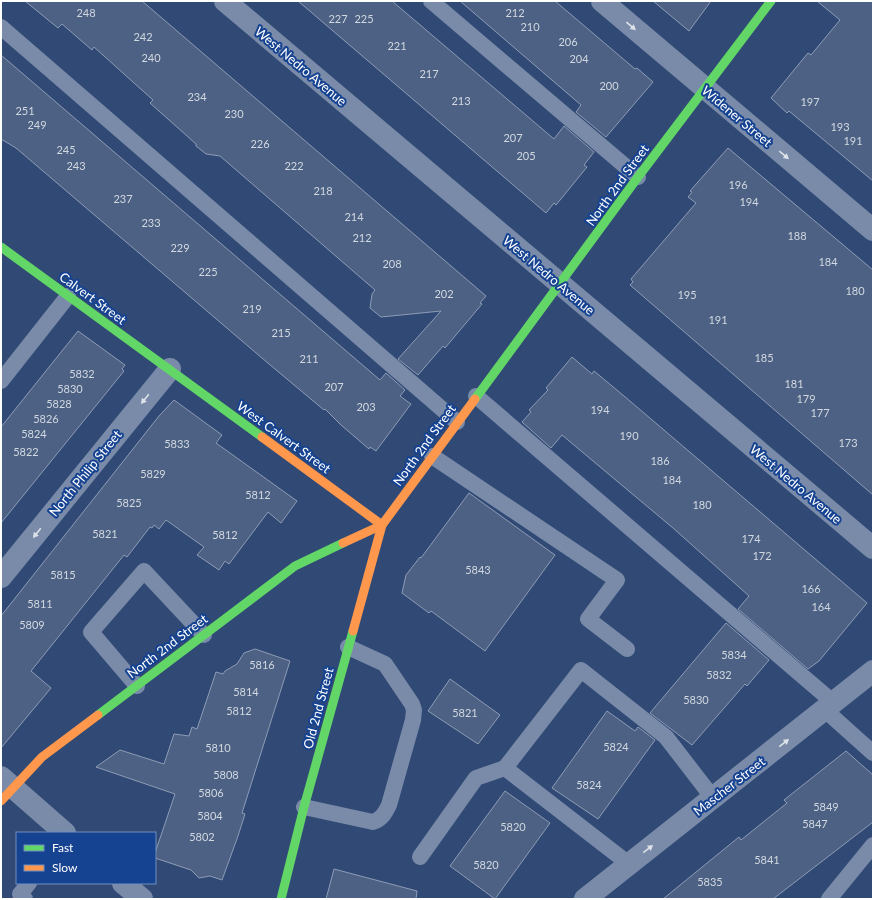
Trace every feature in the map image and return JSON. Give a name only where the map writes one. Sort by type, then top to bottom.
[{"type":"street","name":"West Nedro Avenue","points":[[225,1],[873,548]]},
{"type":"street","name":"Widener Street","points":[[602,1],[873,230]]},
{"type":"street","name":"North 2nd Street","points":[[5,789],[42,757],[295,566],[382,525],[704,88],[771,1]]},
{"type":"street","name":"Calvert Street","points":[[1,247],[170,369]]},
{"type":"street","name":"West Calvert Street","points":[[170,369],[382,525]]},
{"type":"street","name":"North Philip Street","points":[[1,577],[170,369]]},
{"type":"street","name":"Old 2nd Street","points":[[281,899],[304,807],[382,525]]},
{"type":"street","name":"Mascher Street","points":[[585,899],[830,707],[873,671]]},
{"type":"street","points":[[5,789],[64,832]]},
{"type":"street","points":[[124,884],[142,899]]},
{"type":"lane","points":[[431,1],[638,177]]},
{"type":"lane","points":[[1,27],[457,422]]},
{"type":"lane","points":[[1,381],[68,296]]},
{"type":"lane","points":[[476,396],[830,707],[873,753]]},
{"type":"lane","points":[[432,456],[616,580],[588,619],[627,649]]},
{"type":"lane","points":[[136,686],[90,632],[144,571],[204,635]]},
{"type":"lane","points":[[304,807],[373,822],[379,820],[389,805],[411,727],[414,710],[412,704],[385,664],[348,647]]},
{"type":"lane","points":[[420,857],[476,778],[505,768],[581,670],[666,738],[713,798]]},
{"type":"lane","points":[[505,768],[629,864]]},
{"type":"lane","points":[[829,899],[873,845]]},
{"type":"building","points":[[25,1],[142,1],[486,296],[480,303],[482,304],[445,348],[443,346],[418,375],[398,359],[441,311],[381,317],[370,308],[372,294],[375,290],[220,156],[206,154],[196,146],[196,144],[150,103],[153,100],[94,47],[92,50],[62,24],[58,28]]},
{"type":"building","points":[[298,1],[392,1],[554,139],[564,126],[594,152],[584,165],[587,167],[556,205],[554,203],[546,213]]},
{"type":"building","points":[[460,1],[555,1],[635,69],[637,68],[653,82],[606,137],[576,112],[581,105]]},
{"type":"building","points":[[653,1],[711,1],[689,31]]},
{"type":"building","points":[[817,1],[873,1],[873,181],[789,111],[787,113],[771,98],[808,53],[811,55],[840,20]]},
{"type":"building","points":[[1,55],[380,380],[386,373],[405,390],[400,396],[411,404],[376,451],[370,447],[369,449],[325,409],[324,410],[269,364],[16,148],[1,139]]},
{"type":"building","points":[[728,148],[873,270],[873,495],[630,285],[633,282],[631,279],[696,203],[688,197],[692,192],[690,191]]},
{"type":"building","points":[[78,331],[125,365],[122,369],[124,371],[1,523],[1,427]]},
{"type":"building","points":[[572,357],[592,374],[594,371],[624,396],[867,603],[819,661],[808,669],[738,609],[749,596],[673,528],[562,435],[551,448],[522,422],[531,412],[529,410],[548,390],[546,388]]},
{"type":"building","points":[[174,400],[222,435],[216,443],[297,501],[281,523],[268,512],[229,564],[225,561],[219,570],[197,555],[204,547],[166,520],[159,529],[154,525],[152,528],[150,527],[127,557],[124,555],[31,671],[51,688],[1,748],[1,616],[159,416]]},
{"type":"building","points":[[469,493],[555,555],[485,651],[431,611],[429,613],[402,593],[406,575],[420,557],[421,558]]},
{"type":"building","points":[[726,623],[769,660],[747,686],[745,684],[692,745],[650,713]]},
{"type":"building","points":[[255,649],[290,661],[242,813],[245,814],[222,880],[210,876],[199,878],[191,870],[156,858],[156,850],[175,794],[96,767],[120,750],[164,764],[174,734],[189,736],[192,727],[197,729],[216,672],[223,674],[225,671],[237,664],[244,653]]},
{"type":"building","points":[[450,679],[500,715],[478,744],[428,711]]},
{"type":"building","points":[[607,711],[635,731],[638,727],[655,740],[598,819],[552,788]]},
{"type":"building","points":[[846,751],[873,775],[873,822],[773,899],[663,899],[739,837],[741,840],[787,803],[784,800]]},
{"type":"building","points":[[505,791],[550,823],[495,899],[450,866]]},
{"type":"building","points":[[334,869],[417,891],[416,899],[326,899]]},
{"type":"traffic: fast","points":[[475,399],[638,177],[771,1]]},
{"type":"traffic: fast","points":[[1,247],[262,437]]},
{"type":"traffic: fast","points":[[98,715],[295,566],[343,543]]},
{"type":"traffic: fast","points":[[281,899],[304,807],[353,631]]},
{"type":"traffic: slow","points":[[343,543],[382,525],[475,399]]},
{"type":"traffic: slow","points":[[262,437],[382,525]]},
{"type":"traffic: slow","points":[[353,631],[382,525]]},
{"type":"traffic: slow","points":[[1,801],[42,757],[98,715]]}]
